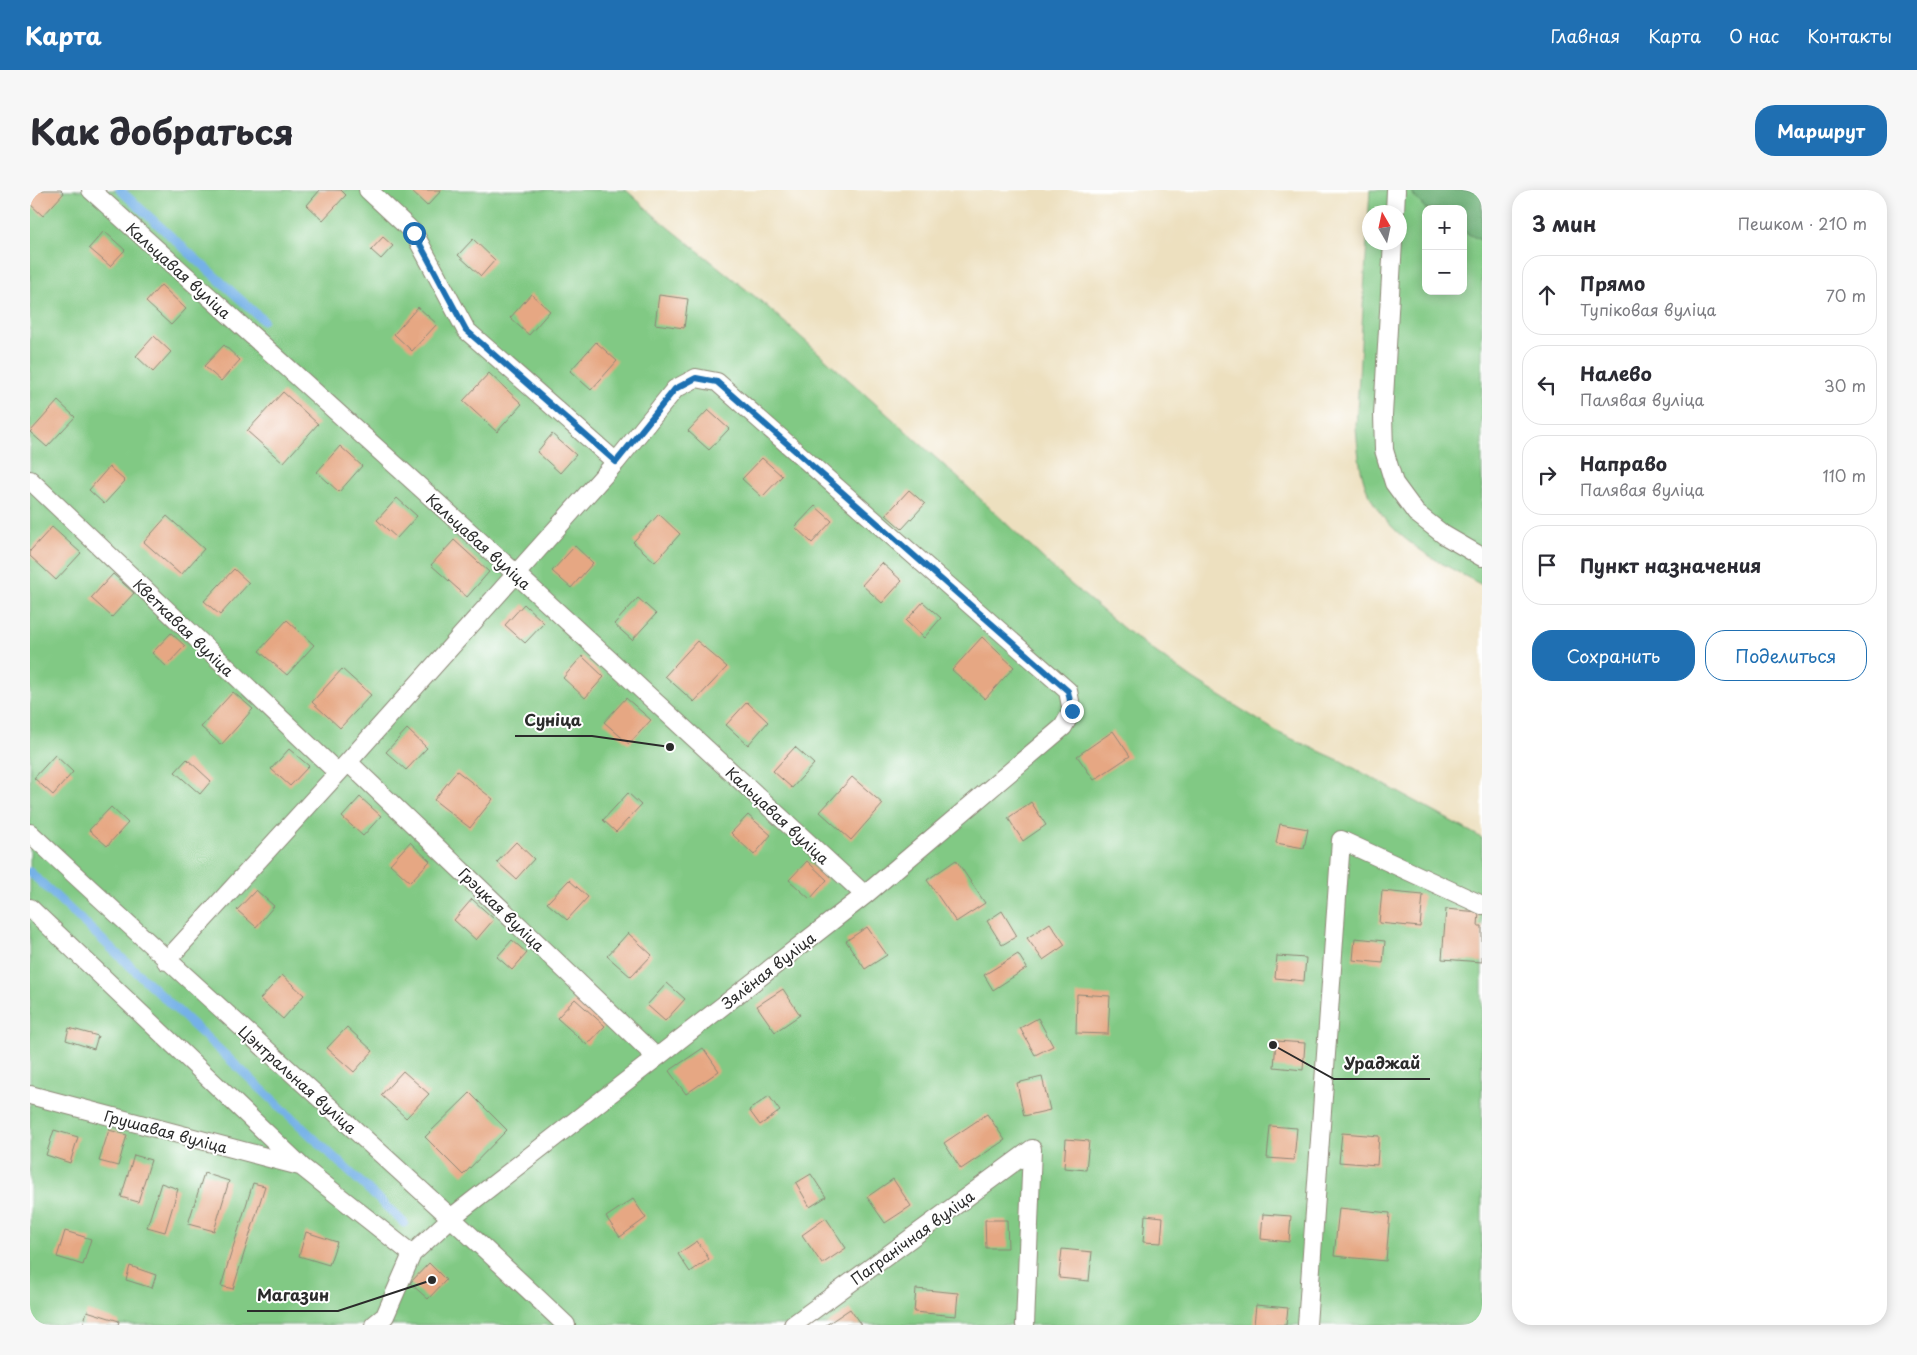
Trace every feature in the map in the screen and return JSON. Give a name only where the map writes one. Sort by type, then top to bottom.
[{"type":"lane","name":"Кальцавая вуліца","points":[[91,190],[515,573],[865,895]]},
{"type":"lane","points":[[166,961],[343,768],[616,462],[466,330],[414,233],[368,190]]},
{"type":"lane","points":[[1395,205],[1396,190]]},
{"type":"lane","points":[[1393,250],[1383,415],[1384,450],[1394,483],[1416,513],[1444,534],[1482,557]]},
{"type":"lane","name":"Зялёная вуліца","points":[[412,1254],[452,1216],[865,895],[1064,727],[1072,711],[1068,691],[717,382],[696,378],[675,389],[616,462]]},
{"type":"lane","name":"Кветкавая вуліца","points":[[30,480],[343,768]]},
{"type":"lane","name":"Грэцкая вуліца","points":[[343,768],[656,1057]]},
{"type":"lane","name":"Цэнтральная вуліца","points":[[30,833],[166,961],[452,1216],[566,1325]]},
{"type":"lane","points":[[1306,1325],[1341,840],[1482,905]]},
{"type":"lane","points":[[30,908],[302,1167],[412,1254],[385,1316],[374,1325]]},
{"type":"lane","name":"Грушавая вуліца","points":[[30,1095],[302,1167]]},
{"type":"lane","name":"Пагранічная вуліца","points":[[792,1325],[1032,1148],[1025,1325]]},
{"type":"green space","points":[[30,190],[626,190],[656,217],[763,303],[955,475],[1067,581],[1128,632],[1193,679],[1279,733],[1341,761],[1482,838],[1482,1325],[30,1325]]},
{"type":"green space","points":[[1370,190],[1482,190],[1482,585],[1417,548],[1389,523],[1377,509],[1368,492],[1359,460],[1356,427],[1366,250],[1407,250],[1407,205],[1369,205]]},
{"type":"green space","points":[[1412,190],[1482,190],[1482,241],[1467,233],[1467,205],[1422,205],[1414,196]]},
{"type":"building","points":[[30,190],[61,190],[64,193],[43,216],[30,204]]},
{"type":"building","points":[[320,190],[341,190],[346,195],[323,220],[307,205]]},
{"type":"building","points":[[410,190],[442,190],[427,206]]},
{"type":"building","points":[[104,231],[125,250],[110,266],[89,248]]},
{"type":"building","points":[[383,237],[393,246],[381,259],[371,250]]},
{"type":"building","points":[[473,239],[495,260],[481,276],[458,255]]},
{"type":"building","points":[[161,285],[186,309],[171,325],[146,302]]},
{"type":"building","points":[[531,294],[550,311],[529,335],[510,318]]},
{"type":"building","points":[[659,295],[688,299],[684,328],[655,324]]},
{"type":"building","points":[[418,307],[437,324],[412,351],[394,334]]},
{"type":"building","points":[[154,336],[171,352],[153,372],[136,356]]},
{"type":"building","points":[[596,342],[617,361],[591,390],[570,371]]},
{"type":"building","points":[[224,345],[240,360],[221,381],[204,366]]},
{"type":"building","points":[[489,373],[522,404],[497,432],[463,401]]},
{"type":"building","points":[[283,392],[318,424],[283,463],[247,431]]},
{"type":"building","points":[[58,401],[75,417],[47,447],[30,432]]},
{"type":"building","points":[[708,410],[729,429],[709,450],[688,431]]},
{"type":"building","points":[[552,434],[576,455],[560,473],[537,452]]},
{"type":"building","points":[[340,446],[362,466],[339,492],[317,472]]},
{"type":"building","points":[[762,458],[782,476],[762,497],[742,479]]},
{"type":"building","points":[[109,467],[125,481],[104,504],[89,490]]},
{"type":"building","points":[[909,490],[925,504],[902,529],[886,515]]},
{"type":"building","points":[[397,498],[417,516],[397,538],[377,520]]},
{"type":"building","points":[[815,506],[832,521],[812,543],[795,527]]},
{"type":"building","points":[[659,514],[680,534],[655,562],[633,542]]},
{"type":"building","points":[[167,516],[204,549],[181,575],[144,542]]},
{"type":"building","points":[[52,527],[81,553],[56,580],[30,556],[30,551]]},
{"type":"building","points":[[454,540],[489,572],[467,597],[431,565]]},
{"type":"building","points":[[575,546],[593,563],[571,588],[552,571]]},
{"type":"building","points":[[882,563],[902,581],[882,603],[862,585]]},
{"type":"building","points":[[234,569],[249,583],[220,615],[204,601]]},
{"type":"building","points":[[113,574],[134,593],[112,617],[91,598]]},
{"type":"building","points":[[638,598],[656,614],[632,640],[614,624]]},
{"type":"building","points":[[923,602],[941,618],[924,638],[906,621]]},
{"type":"building","points":[[524,604],[544,623],[525,643],[505,625]]},
{"type":"building","points":[[287,620],[314,645],[287,675],[259,651]]},
{"type":"building","points":[[171,633],[185,646],[166,666],[152,653]]},
{"type":"building","points":[[982,637],[1014,667],[985,699],[952,670]]},
{"type":"building","points":[[697,641],[727,667],[694,702],[665,676]]},
{"type":"building","points":[[582,656],[604,677],[585,698],[563,678]]},
{"type":"building","points":[[342,669],[371,695],[340,728],[312,702]]},
{"type":"building","points":[[233,692],[253,709],[221,745],[201,727]]},
{"type":"building","points":[[626,698],[651,720],[629,744],[604,722]]},
{"type":"building","points":[[747,702],[768,722],[748,745],[726,725]]},
{"type":"building","points":[[407,729],[427,748],[406,770],[386,752]]},
{"type":"building","points":[[1113,731],[1130,756],[1094,780],[1077,756]]},
{"type":"building","points":[[795,747],[814,764],[792,788],[773,771]]},
{"type":"building","points":[[289,749],[309,766],[290,786],[271,769]]},
{"type":"building","points":[[55,755],[73,772],[53,795],[34,778]]},
{"type":"building","points":[[187,759],[211,781],[200,794],[175,772]]},
{"type":"building","points":[[457,771],[493,799],[470,828],[434,800]]},
{"type":"building","points":[[852,777],[883,804],[851,840],[820,812]]},
{"type":"building","points":[[628,793],[641,805],[616,832],[603,820]]},
{"type":"building","points":[[360,797],[381,816],[363,836],[342,817]]},
{"type":"building","points":[[1031,802],[1046,825],[1023,841],[1008,818]]},
{"type":"building","points":[[111,807],[128,823],[107,846],[89,830]]},
{"type":"building","points":[[748,815],[771,835],[754,855],[731,833]]},
{"type":"building","points":[[1280,824],[1308,829],[1304,848],[1276,843]]},
{"type":"building","points":[[410,842],[430,861],[410,882],[390,864]]},
{"type":"building","points":[[516,842],[534,859],[516,879],[497,862]]},
{"type":"building","points":[[956,860],[985,903],[956,922],[927,880]]},
{"type":"building","points":[[807,861],[827,880],[810,899],[789,880]]},
{"type":"building","points":[[569,880],[588,897],[567,920],[547,903]]},
{"type":"building","points":[[256,890],[274,906],[256,927],[237,910]]},
{"type":"building","points":[[1382,891],[1423,895],[1420,927],[1379,923]]},
{"type":"building","points":[[472,899],[494,919],[476,940],[454,920]]},
{"type":"building","points":[[1446,909],[1479,912],[1478,926],[1482,926],[1482,962],[1442,959]]},
{"type":"building","points":[[1002,911],[1017,936],[1002,945],[987,921]]},
{"type":"building","points":[[1050,923],[1065,945],[1043,960],[1027,938]]},
{"type":"building","points":[[867,927],[887,955],[865,969],[846,941]]},
{"type":"building","points":[[628,933],[652,955],[631,977],[607,956]]},
{"type":"building","points":[[1355,938],[1385,941],[1383,963],[1353,960]]},
{"type":"building","points":[[512,940],[527,953],[512,970],[497,957]]},
{"type":"building","points":[[1018,954],[1027,968],[993,990],[984,975]]},
{"type":"building","points":[[1277,956],[1306,958],[1304,981],[1275,978]]},
{"type":"building","points":[[282,975],[304,995],[283,1019],[260,999]]},
{"type":"building","points":[[667,983],[685,999],[665,1021],[647,1005]]},
{"type":"building","points":[[783,989],[800,1015],[775,1032],[757,1006]]},
{"type":"building","points":[[1077,994],[1110,996],[1108,1034],[1076,1033]]},
{"type":"building","points":[[575,999],[605,1026],[587,1045],[557,1018]]},
{"type":"building","points":[[1038,1018],[1053,1046],[1035,1055],[1020,1028]]},
{"type":"building","points":[[347,1027],[373,1051],[354,1072],[327,1048]]},
{"type":"building","points":[[69,1028],[98,1036],[94,1049],[66,1040]]},
{"type":"building","points":[[1276,1041],[1305,1043],[1303,1070],[1274,1067]]},
{"type":"building","points":[[703,1048],[719,1071],[686,1094],[669,1071]]},
{"type":"building","points":[[403,1071],[429,1094],[406,1118],[381,1095]]},
{"type":"building","points":[[1042,1077],[1050,1110],[1024,1116],[1017,1083]]},
{"type":"building","points":[[470,1093],[507,1130],[463,1175],[425,1137]]},
{"type":"building","points":[[769,1096],[780,1111],[760,1125],[749,1110]]},
{"type":"building","points":[[987,1114],[1005,1140],[961,1169],[944,1143]]},
{"type":"building","points":[[1270,1126],[1297,1128],[1294,1160],[1267,1158]]},
{"type":"building","points":[[54,1130],[78,1137],[70,1163],[46,1155]]},
{"type":"building","points":[[109,1130],[127,1135],[118,1166],[99,1161]]},
{"type":"building","points":[[1342,1133],[1379,1136],[1377,1165],[1339,1162]]},
{"type":"building","points":[[1066,1139],[1089,1141],[1086,1170],[1064,1168]]},
{"type":"building","points":[[134,1155],[151,1160],[138,1202],[121,1197]]},
{"type":"building","points":[[204,1173],[229,1181],[214,1231],[188,1224]]},
{"type":"building","points":[[811,1174],[826,1197],[810,1207],[796,1183]]},
{"type":"building","points":[[893,1179],[911,1206],[885,1223],[867,1197]]},
{"type":"building","points":[[161,1183],[178,1189],[165,1232],[147,1227]]},
{"type":"building","points":[[253,1183],[265,1186],[233,1289],[221,1286]]},
{"type":"building","points":[[633,1199],[646,1218],[620,1237],[606,1217]]},
{"type":"building","points":[[1339,1208],[1390,1213],[1386,1261],[1334,1256]]},
{"type":"building","points":[[1263,1214],[1291,1216],[1289,1242],[1261,1239]]},
{"type":"building","points":[[1145,1215],[1163,1217],[1161,1243],[1143,1242]]},
{"type":"building","points":[[826,1218],[846,1248],[822,1264],[802,1235]]},
{"type":"building","points":[[985,1220],[1007,1220],[1008,1248],[986,1248]]},
{"type":"building","points":[[65,1231],[91,1239],[83,1265],[57,1257]]},
{"type":"building","points":[[306,1232],[337,1242],[329,1265],[299,1256]]},
{"type":"building","points":[[697,1241],[709,1259],[690,1272],[678,1254]]},
{"type":"building","points":[[1062,1249],[1092,1252],[1089,1281],[1059,1278]]},
{"type":"building","points":[[429,1263],[446,1280],[428,1299],[410,1283]]},
{"type":"building","points":[[130,1266],[156,1275],[152,1288],[126,1280]]},
{"type":"building","points":[[916,1289],[958,1293],[956,1316],[914,1312]]},
{"type":"building","points":[[1256,1305],[1288,1308],[1286,1325],[1254,1325]]},
{"type":"building","points":[[850,1309],[861,1325],[826,1325]]},
{"type":"building","points":[[87,1311],[119,1321],[118,1325],[83,1325]]},
{"type":"waterway","points":[[120,190],[263,320]]},
{"type":"waterway","points":[[30,872],[404,1223]]},
{"type":"place","name":"Суніца","points":[[670,747]]},
{"type":"place","name":"Ураджай","points":[[1273,1045]]},
{"type":"place","name":"Магазин","points":[[432,1280]]},
{"type":"route","points":[[414,233],[466,330],[616,462],[675,389],[696,378],[717,382],[1068,691],[1072,711]]}]
